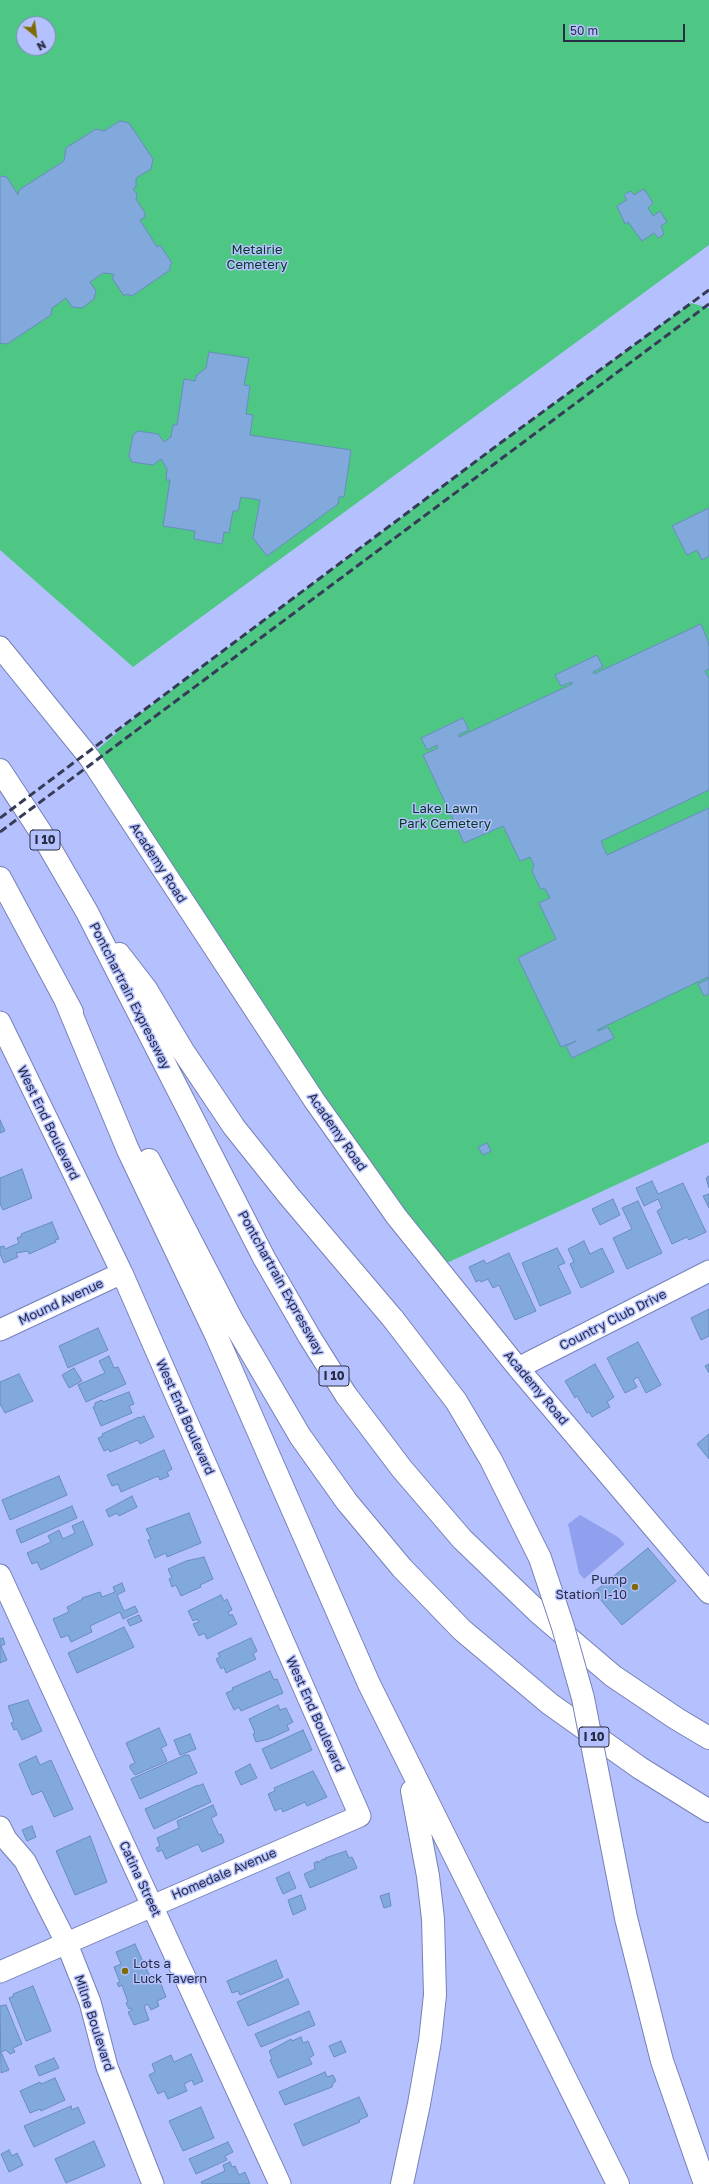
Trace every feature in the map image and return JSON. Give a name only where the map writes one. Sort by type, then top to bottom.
[{"type":"highway","name":"Pontchartrain Expressway","points":[[0,770],[40,831],[87,912],[264,1258],[309,1336],[346,1395],[402,1469],[462,1539],[539,1613],[613,1676],[677,1719],[709,1738]]},
{"type":"highway","name":"I 10","points":[[0,878],[65,999],[228,1313],[262,1374],[300,1436],[348,1502],[402,1568],[462,1630],[507,1670],[597,1739],[709,1811]]},
{"type":"highway","points":[[87,912],[146,989],[183,1051],[234,1127],[289,1196],[394,1320],[460,1408],[514,1503],[540,1558],[564,1627],[582,1698],[626,1918],[662,2061],[704,2184]]},
{"type":"highway","points":[[65,999],[128,1150],[216,1335],[332,1601],[405,1760],[618,2184]]},
{"type":"highway","points":[[402,2184],[419,2104],[430,2041],[435,1995],[433,1918],[428,1876],[416,1809],[405,1760]]},
{"type":"street","name":"Academy Road","points":[[0,647],[89,757],[314,1100],[396,1216],[518,1368],[709,1592]]},
{"type":"street","name":"West End Boulevard","points":[[0,1022],[122,1273],[360,1816]]},
{"type":"street","name":"Country Club Drive","points":[[518,1368],[709,1271]]},
{"type":"street","name":"Mound Avenue","points":[[0,1330],[122,1273]]},
{"type":"street","name":"Catina Street","points":[[0,1575],[280,2184]]},
{"type":"street","name":"Homedale Avenue","points":[[0,1972],[360,1816]]},
{"type":"street","name":"Milne Boulevard","points":[[0,1827],[6,1839],[25,1861],[67,1944],[90,2002],[107,2067],[153,2184]]},
{"type":"green space","name":"Metairie Cemetery","points":[[0,0],[709,0],[709,245],[133,667],[0,550]]},
{"type":"green space","name":"Lake Lawn Park Cemetery","points":[[691,303],[709,308],[709,1142],[436,1268],[89,757],[128,723],[499,444]]},
{"type":"water","points":[[580,1515],[618,1537],[625,1544],[584,1579],[579,1573],[568,1524]]},
{"type":"building","points":[[120,121],[129,123],[153,159],[151,169],[136,178],[136,187],[133,189],[137,194],[136,199],[145,213],[145,217],[140,220],[157,247],[160,245],[172,263],[170,265],[170,270],[132,296],[126,294],[124,296],[112,278],[114,276],[113,274],[103,273],[90,282],[96,291],[94,299],[82,308],[72,307],[66,298],[52,308],[51,315],[7,344],[0,343],[0,176],[7,177],[18,195],[19,190],[64,161],[66,148],[96,129],[104,131]]},
{"type":"building","points":[[644,189],[653,203],[648,208],[653,216],[660,211],[667,222],[661,226],[664,234],[658,238],[654,233],[642,241],[628,222],[625,224],[617,206],[627,200],[624,196],[627,193],[631,191],[634,195]]},
{"type":"building","points":[[209,352],[249,358],[244,385],[250,386],[246,414],[253,415],[250,435],[351,450],[344,497],[339,497],[338,504],[267,556],[253,538],[260,500],[241,497],[238,511],[233,511],[229,533],[224,532],[222,544],[194,539],[195,531],[163,526],[170,480],[166,480],[167,469],[161,459],[153,465],[132,462],[129,456],[133,435],[138,431],[158,434],[164,442],[171,437],[173,425],[177,425],[184,379],[195,381],[196,376],[206,368]]},
{"type":"building","points":[[709,508],[709,556],[702,560],[697,550],[687,555],[672,526]]},
{"type":"building","points":[[701,624],[709,647],[709,669],[705,671],[709,678],[709,790],[601,841],[607,855],[709,808],[709,979],[708,977],[597,1030],[598,1031],[608,1027],[614,1038],[572,1058],[566,1046],[576,1041],[561,1047],[518,958],[556,939],[539,903],[550,898],[546,890],[543,888],[541,890],[532,871],[534,865],[530,857],[520,861],[503,826],[464,843],[423,755],[438,748],[437,745],[427,750],[421,738],[463,718],[469,730],[458,735],[459,737],[572,684],[572,682],[561,686],[555,675],[597,655],[603,667],[593,672],[594,674]]},
{"type":"building","points":[[709,979],[709,994],[704,996],[698,984]]},
{"type":"building","points":[[0,1120],[5,1131],[0,1133]]},
{"type":"building","points":[[487,1143],[491,1151],[483,1155],[478,1147]]},
{"type":"building","points":[[22,1169],[32,1198],[3,1210],[0,1204],[0,1178]]},
{"type":"building","points":[[709,1176],[709,1188],[706,1178]]},
{"type":"building","points":[[652,1181],[658,1194],[683,1183],[706,1232],[689,1240],[687,1237],[672,1244],[657,1211],[662,1208],[658,1199],[644,1206],[636,1188]]},
{"type":"building","points":[[709,1194],[709,1208],[703,1196]]},
{"type":"building","points":[[613,1199],[620,1215],[600,1225],[592,1209]]},
{"type":"building","points":[[638,1201],[662,1253],[627,1269],[613,1238],[632,1229],[622,1208]]},
{"type":"building","points":[[52,1222],[59,1239],[55,1240],[56,1242],[29,1254],[28,1251],[16,1253],[18,1257],[4,1263],[0,1254],[0,1247],[4,1246],[5,1249],[19,1243],[17,1238],[22,1236],[21,1234]]},
{"type":"building","points":[[584,1241],[590,1254],[602,1248],[614,1272],[581,1288],[570,1264],[574,1262],[568,1249]]},
{"type":"building","points":[[557,1248],[565,1263],[558,1266],[571,1293],[540,1306],[522,1263]]},
{"type":"building","points":[[509,1253],[536,1311],[515,1320],[499,1285],[493,1288],[488,1279],[481,1282],[480,1280],[476,1282],[469,1267],[484,1260],[486,1264]]},
{"type":"building","points":[[709,1309],[709,1336],[701,1340],[691,1318]]},
{"type":"building","points":[[98,1328],[108,1350],[68,1368],[59,1346]]},
{"type":"building","points":[[638,1342],[661,1385],[646,1393],[638,1377],[633,1380],[637,1387],[625,1393],[607,1358]]},
{"type":"building","points":[[109,1356],[114,1368],[118,1367],[126,1384],[86,1402],[78,1385],[105,1373],[99,1361]]},
{"type":"building","points":[[595,1364],[614,1397],[607,1402],[610,1407],[592,1417],[589,1412],[587,1413],[577,1396],[575,1398],[565,1381]]},
{"type":"building","points":[[709,1364],[709,1373],[705,1366]]},
{"type":"building","points":[[74,1368],[82,1381],[69,1388],[62,1375]]},
{"type":"building","points":[[19,1374],[33,1401],[5,1413],[0,1404],[0,1382]]},
{"type":"building","points":[[129,1392],[134,1404],[129,1406],[132,1413],[101,1426],[93,1407],[95,1406],[95,1403],[102,1400],[103,1402]]},
{"type":"building","points":[[144,1416],[154,1437],[140,1444],[138,1440],[110,1452],[109,1449],[104,1451],[98,1438],[103,1436],[102,1434]]},
{"type":"building","points":[[709,1434],[709,1459],[697,1444]]},
{"type":"building","points":[[164,1450],[172,1469],[167,1472],[169,1476],[160,1480],[158,1476],[121,1492],[118,1484],[112,1486],[107,1475]]},
{"type":"building","points":[[59,1476],[67,1495],[10,1520],[2,1500]]},
{"type":"building","points":[[132,1496],[137,1507],[119,1516],[117,1513],[109,1517],[106,1510]]},
{"type":"building","points":[[72,1506],[77,1518],[21,1543],[16,1530]]},
{"type":"building","points":[[189,1513],[201,1543],[167,1557],[166,1553],[155,1558],[148,1540],[151,1539],[146,1529]]},
{"type":"building","points":[[83,1521],[93,1545],[41,1570],[37,1562],[32,1564],[27,1553],[51,1542],[48,1536],[59,1530],[63,1539],[75,1533],[72,1526]]},
{"type":"building","name":"Pump Station I-10","points":[[648,1548],[676,1581],[622,1625],[594,1592]]},
{"type":"building","points":[[204,1557],[213,1579],[200,1585],[201,1587],[181,1596],[176,1585],[172,1587],[169,1579],[172,1578],[168,1569],[186,1561]]},
{"type":"building","points":[[122,1583],[125,1591],[117,1595],[124,1611],[135,1606],[138,1612],[123,1619],[120,1612],[90,1626],[92,1632],[71,1642],[68,1635],[61,1638],[53,1619],[69,1612],[67,1607],[83,1599],[82,1598],[100,1592],[102,1597],[115,1592],[113,1587]]},
{"type":"building","points":[[221,1595],[224,1601],[227,1599],[232,1610],[228,1612],[230,1616],[232,1614],[237,1624],[207,1639],[204,1633],[199,1636],[193,1624],[199,1622],[197,1619],[193,1621],[188,1611]]},
{"type":"building","points":[[139,1615],[142,1621],[130,1626],[127,1620]]},
{"type":"building","points":[[124,1627],[134,1647],[77,1673],[68,1653]]},
{"type":"building","points":[[3,1638],[5,1644],[1,1646],[7,1660],[0,1663],[0,1639]]},
{"type":"building","points":[[251,1638],[257,1651],[253,1654],[256,1659],[226,1673],[224,1667],[221,1669],[216,1659],[220,1657],[218,1653]]},
{"type":"building","points":[[270,1671],[274,1680],[277,1679],[283,1693],[241,1711],[239,1707],[234,1710],[226,1693],[233,1690],[232,1688]]},
{"type":"building","points":[[28,1700],[42,1731],[22,1740],[17,1729],[14,1730],[11,1723],[14,1722],[8,1706]]},
{"type":"building","points":[[278,1705],[280,1710],[286,1708],[293,1722],[287,1725],[289,1730],[269,1739],[256,1742],[253,1734],[255,1733],[249,1719]]},
{"type":"building","points":[[159,1728],[167,1745],[161,1748],[167,1761],[135,1775],[130,1768],[130,1765],[135,1763],[126,1743]]},
{"type":"building","points":[[303,1730],[312,1750],[271,1769],[262,1749]]},
{"type":"building","points":[[190,1734],[196,1749],[180,1755],[174,1740]]},
{"type":"building","points":[[185,1755],[189,1755],[197,1773],[140,1799],[131,1779]]},
{"type":"building","points":[[36,1756],[40,1765],[51,1760],[73,1809],[54,1817],[42,1791],[32,1795],[19,1764]]},
{"type":"building","points":[[250,1764],[257,1778],[241,1785],[235,1772]]},
{"type":"building","points":[[313,1771],[327,1797],[307,1806],[305,1802],[283,1812],[281,1808],[275,1811],[268,1794],[275,1791],[274,1788]]},
{"type":"building","points":[[203,1784],[211,1802],[154,1829],[145,1809]]},
{"type":"building","points":[[213,1805],[217,1815],[211,1818],[219,1835],[221,1834],[224,1841],[223,1843],[202,1852],[198,1844],[166,1859],[162,1850],[158,1852],[156,1848],[160,1846],[157,1838],[179,1828],[177,1821]]},
{"type":"building","points":[[32,1826],[36,1837],[27,1841],[22,1830]]},
{"type":"building","points":[[90,1836],[107,1882],[75,1895],[56,1851]]},
{"type":"building","points":[[346,1851],[349,1858],[352,1857],[357,1868],[310,1888],[304,1874],[315,1869],[314,1863],[318,1861],[318,1863],[323,1859],[326,1860],[325,1858]]},
{"type":"building","points":[[289,1872],[296,1888],[283,1894],[276,1878]]},
{"type":"building","points":[[389,1893],[391,1906],[384,1908],[380,1896]]},
{"type":"building","points":[[301,1895],[306,1909],[293,1915],[288,1900]]},
{"type":"building","points":[[135,1944],[151,1979],[158,1976],[166,1997],[157,2001],[159,2006],[151,2010],[148,2004],[144,2006],[149,2020],[134,2025],[128,2012],[132,2010],[131,2008],[129,2009],[126,2003],[128,2002],[122,1985],[119,1987],[117,1983],[120,1982],[114,1967],[121,1964],[116,1952]]},
{"type":"building","points":[[276,1960],[283,1977],[240,1995],[238,1991],[232,1993],[227,1981]]},
{"type":"building","points":[[288,1979],[299,2004],[248,2026],[237,2002]]},
{"type":"building","points":[[33,1986],[51,2031],[26,2041],[9,1998],[14,1996],[13,1994]]},
{"type":"building","points":[[6,2005],[22,2044],[13,2048],[15,2052],[10,2054],[6,2050],[1,2052],[9,2070],[1,2073],[0,2006]]},
{"type":"building","points":[[309,2011],[315,2025],[261,2047],[255,2034]]},
{"type":"building","points":[[301,2037],[303,2043],[308,2041],[314,2055],[309,2058],[312,2064],[278,2078],[270,2060],[272,2059],[269,2051],[291,2039],[292,2041]]},
{"type":"building","points":[[341,2041],[346,2052],[334,2057],[329,2046]]},
{"type":"building","points":[[191,2054],[203,2081],[194,2085],[192,2080],[184,2084],[187,2091],[168,2099],[164,2091],[158,2094],[149,2075],[155,2072],[152,2064],[171,2055],[174,2062]]},
{"type":"building","points":[[54,2058],[59,2068],[39,2076],[35,2066]]},
{"type":"building","points":[[325,2072],[327,2077],[333,2075],[336,2081],[333,2083],[332,2087],[285,2105],[279,2092]]},
{"type":"building","points":[[55,2078],[65,2100],[41,2111],[40,2109],[30,2113],[20,2091],[40,2082],[41,2084]]},
{"type":"building","points":[[359,2097],[368,2116],[359,2120],[360,2122],[303,2146],[294,2124]]},
{"type":"building","points":[[71,2106],[72,2110],[78,2107],[85,2123],[34,2147],[24,2126]]},
{"type":"building","points":[[201,2107],[214,2138],[183,2151],[169,2121]]},
{"type":"building","points":[[94,2141],[105,2166],[66,2183],[55,2159]]},
{"type":"building","points":[[228,2142],[233,2152],[225,2156],[227,2160],[196,2174],[189,2159]]},
{"type":"building","points":[[9,2150],[12,2156],[17,2153],[23,2165],[9,2172],[1,2154]]},
{"type":"building","points":[[230,2162],[232,2167],[235,2166],[239,2175],[245,2172],[250,2184],[202,2184],[201,2182],[225,2171],[223,2165]]},
{"type":"railway","points":[[0,818],[499,444],[709,290]]},
{"type":"railway","points":[[0,832],[709,304]]},
{"type":"place","name":"Pump Station I-10","points":[[635,1587]]},
{"type":"place","name":"Lots a Luck Tavern","points":[[125,1971]]}]
